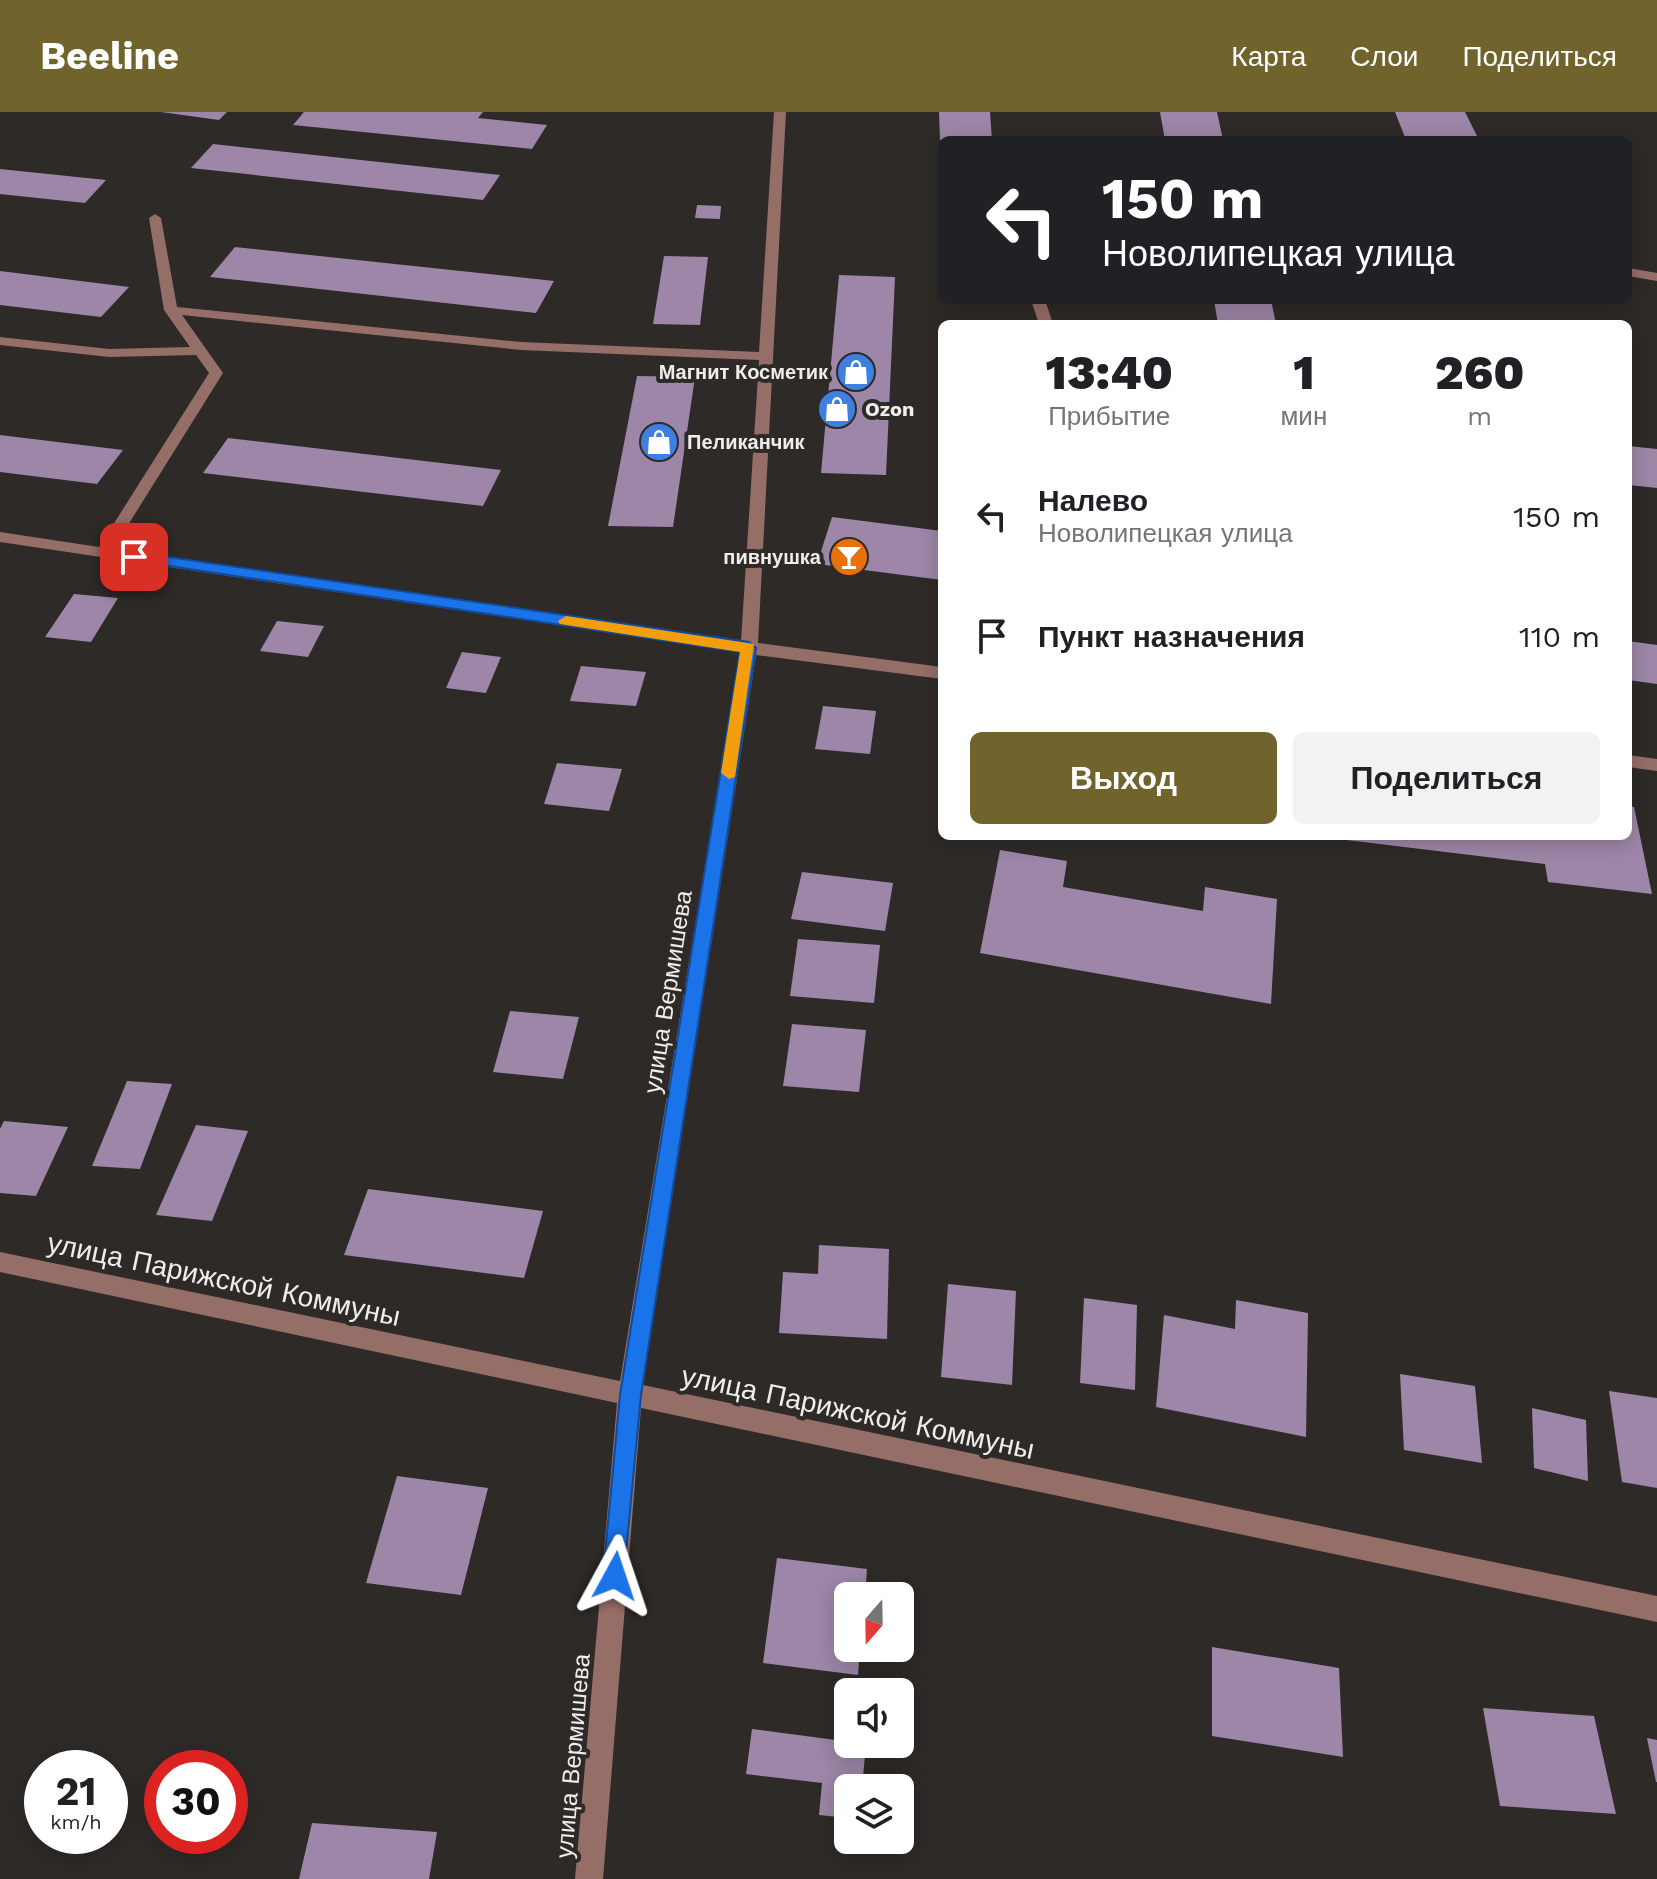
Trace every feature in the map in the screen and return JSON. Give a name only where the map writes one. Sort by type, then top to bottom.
[{"type":"street","name":"улица Вермишева","points":[[589,1879],[630,1395],[749,648],[780,112]]},
{"type":"street","points":[[103,552],[216,373],[171,310],[155,218]]},
{"type":"street","points":[[1632,273],[1657,277]]},
{"type":"street","points":[[171,310],[521,346],[765,356]]},
{"type":"street","points":[[0,341],[109,353],[199,351]]},
{"type":"street","points":[[0,537],[749,648],[938,672]]},
{"type":"street","points":[[1632,762],[1657,765]]},
{"type":"street","name":"улица Парижской Коммуны","points":[[0,1262],[1657,1609]]},
{"type":"building","points":[[161,112],[227,112],[219,120]]},
{"type":"building","points":[[304,112],[483,112],[478,118],[547,125],[532,149],[293,125]]},
{"type":"building","points":[[939,112],[990,112],[992,136],[940,136]]},
{"type":"building","points":[[1160,112],[1217,112],[1222,136],[1164,136]]},
{"type":"building","points":[[1395,112],[1465,112],[1477,136],[1404,136]]},
{"type":"building","points":[[213,144],[500,175],[483,200],[191,168]]},
{"type":"building","points":[[0,169],[106,180],[85,203],[0,194]]},
{"type":"building","points":[[697,205],[721,206],[720,219],[695,218]]},
{"type":"building","points":[[235,247],[554,281],[536,313],[210,277]]},
{"type":"building","points":[[664,256],[708,257],[700,325],[653,324]]},
{"type":"building","points":[[0,271],[129,287],[101,317],[0,305]]},
{"type":"building","points":[[839,275],[895,277],[886,475],[821,473]]},
{"type":"building","points":[[1215,304],[1272,304],[1275,320],[1217,320]]},
{"type":"building","points":[[637,376],[695,377],[673,527],[608,526]]},
{"type":"building","points":[[0,435],[123,450],[97,484],[0,472]]},
{"type":"building","points":[[228,438],[501,470],[483,506],[203,473]]},
{"type":"building","points":[[1632,446],[1657,449],[1657,488],[1632,485]]},
{"type":"building","points":[[832,517],[938,530],[938,579],[817,564]]},
{"type":"building","points":[[74,594],[118,598],[91,642],[45,637]]},
{"type":"building","points":[[277,621],[324,626],[308,657],[260,651]]},
{"type":"building","points":[[1632,642],[1657,645],[1657,684],[1632,681]]},
{"type":"building","points":[[462,652],[501,657],[486,693],[446,688]]},
{"type":"building","points":[[581,666],[646,672],[636,706],[570,701]]},
{"type":"building","points":[[823,706],[876,711],[870,754],[815,749]]},
{"type":"building","points":[[557,763],[622,769],[609,811],[544,804]]},
{"type":"building","points":[[1634,807],[1652,894],[1548,882],[1545,864],[1347,840],[1632,840]]},
{"type":"building","points":[[1000,850],[1067,861],[1063,887],[1203,911],[1205,887],[1277,899],[1271,1004],[980,953]]},
{"type":"building","points":[[802,872],[893,883],[885,931],[791,919]]},
{"type":"building","points":[[798,939],[880,945],[874,1003],[790,996]]},
{"type":"building","points":[[510,1011],[579,1017],[563,1079],[493,1072]]},
{"type":"building","points":[[792,1024],[866,1030],[859,1092],[783,1086]]},
{"type":"building","points":[[127,1081],[172,1084],[140,1169],[92,1166]]},
{"type":"building","points":[[4,1121],[68,1127],[36,1196],[0,1193],[0,1129]]},
{"type":"building","points":[[196,1125],[248,1131],[212,1221],[156,1215]]},
{"type":"building","points":[[368,1189],[543,1211],[524,1278],[344,1255]]},
{"type":"building","points":[[819,1245],[889,1249],[887,1339],[779,1333],[783,1272],[818,1274]]},
{"type":"building","points":[[948,1284],[1016,1291],[1012,1385],[941,1377]]},
{"type":"building","points":[[1084,1298],[1137,1305],[1135,1390],[1080,1383]]},
{"type":"building","points":[[1236,1300],[1308,1313],[1306,1437],[1156,1407],[1164,1315],[1235,1329]]},
{"type":"building","points":[[1400,1374],[1475,1386],[1482,1463],[1404,1450]]},
{"type":"building","points":[[1609,1391],[1657,1398],[1657,1488],[1622,1482]]},
{"type":"building","points":[[1532,1408],[1586,1420],[1588,1481],[1534,1468]]},
{"type":"building","points":[[397,1476],[488,1488],[461,1595],[366,1583]]},
{"type":"building","points":[[777,1558],[867,1569],[866,1582],[834,1582],[834,1662],[859,1662],[858,1675],[763,1663]]},
{"type":"building","points":[[1212,1647],[1339,1668],[1343,1757],[1212,1736]]},
{"type":"building","points":[[1483,1708],[1594,1716],[1616,1814],[1500,1806]]},
{"type":"building","points":[[752,1729],[834,1740],[834,1758],[865,1758],[863,1774],[834,1774],[834,1817],[819,1815],[822,1783],[746,1774]]},
{"type":"building","points":[[1647,1738],[1657,1740],[1657,1782],[1656,1782]]},
{"type":"building","points":[[312,1823],[437,1832],[429,1879],[299,1879]]},
{"type":"slow traffic","points":[[566,621],[749,648],[729,773]]},
{"type":"place","name":"Магнит Косметик","points":[[856,372]]},
{"type":"place","name":"Ozon","points":[[837,409]]},
{"type":"place","name":"Пеликанчик","points":[[659,442]]},
{"type":"place","name":"пивнушка","points":[[849,557]]},
{"type":"route","points":[[134,557],[749,648],[630,1395],[615,1576]]}]
